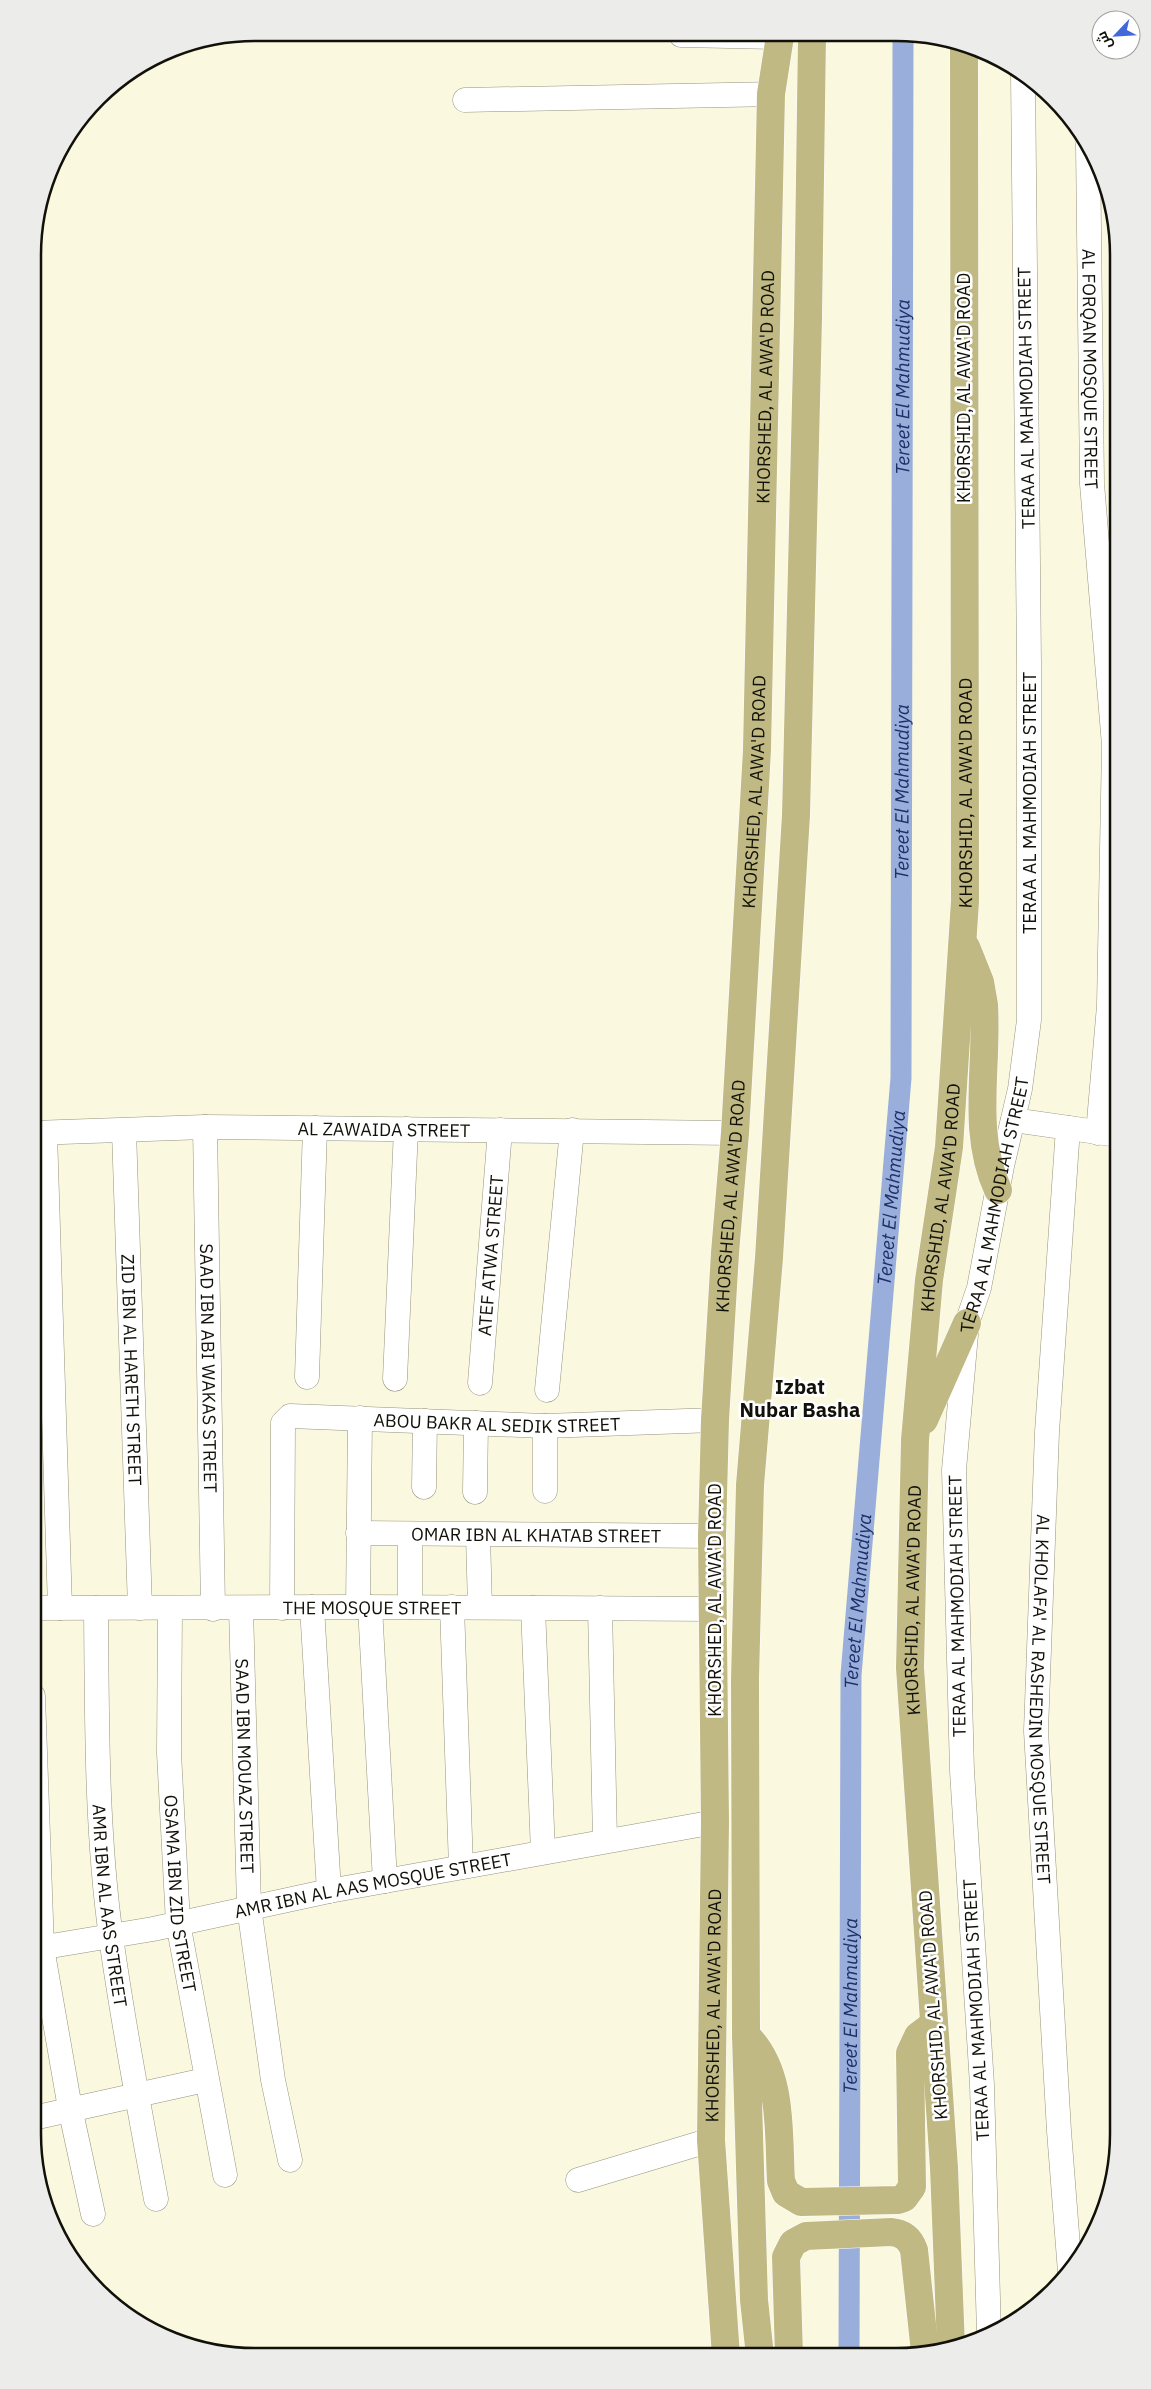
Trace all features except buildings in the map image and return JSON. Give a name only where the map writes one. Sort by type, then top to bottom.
[{"type":"main road","name":"KHORSHED, AL AWA'D ROAD","points":[[725,2348],[711,2140],[715,1822],[712,1536],[719,1348],[736,1133],[757,750],[771,94],[779,41]]},
{"type":"main road","name":"KHORSHED, AL AWA'D ROAD","points":[[759,2348],[754,2300],[746,2035],[745,1679],[750,1485],[769,1258],[796,814],[808,319],[812,41]]},
{"type":"main road","name":"KHORSHID, AL AWA'D ROAD","points":[[951,2340],[946,2196],[910,1668],[915,1440],[929,1280],[949,1147],[965,901],[964,53]]},
{"type":"main road","points":[[963,941],[980,982],[984,1005],[984,1149],[998,1190]]},
{"type":"main road","points":[[915,1440],[967,1323]]},
{"type":"main road","points":[[719,1348],[750,1485]]},
{"type":"main road","points":[[746,2035],[762,2052],[772,2075],[783,2187],[790,2197],[801,2202],[898,2200],[904,2198],[912,2188],[910,2053],[918,2036],[934,2024]]},
{"type":"main road","points":[[789,2348],[786,2256],[793,2243],[806,2236],[891,2232],[903,2235],[912,2244],[914,2250],[924,2346]]},
{"type":"street","name":"TERAA AL MAHMODIAH STREET","points":[[989,2327],[982,2085],[962,1771],[956,1606],[954,1470],[967,1323],[979,1288],[1020,1090],[1029,1020],[1029,663],[1023,83]]},
{"type":"street","points":[[466,100],[771,94]]},
{"type":"street","name":"AL FORQAN MOSQUE STREET","points":[[1088,161],[1092,484],[1110,697]]},
{"type":"street","name":"AL FORQAN MOSQUE STREET","points":[[1108,1134],[1110,954]]},
{"type":"street","points":[[1013,1120],[1108,1134]]},
{"type":"street","name":"AL ZAWAIDA STREET","points":[[41,1133],[205,1127],[736,1133]]},
{"type":"street","name":"SAAD IBN ABI WAKAS STREET","points":[[205,1127],[213,1608]]},
{"type":"street","points":[[307,1377],[315,1128]]},
{"type":"street","name":"AL KHOLAFA' AL RASHEDIN MOSQUE STREET","points":[[1068,1128],[1047,1432],[1036,1731],[1059,2130],[1069,2260]]},
{"type":"street","points":[[395,1379],[406,1129]]},
{"type":"street","name":"ATEF ATWA STREET","points":[[480,1383],[500,1130]]},
{"type":"street","points":[[547,1390],[572,1130]]},
{"type":"street","name":"ZID IBN AL HARETH STREET","points":[[124,1131],[140,1608]]},
{"type":"street","points":[[41,1178],[60,1608]]},
{"type":"street","name":"ABOU BAKR AL SEDIK STREET","points":[[282,1608],[283,1423],[290,1416],[545,1426],[715,1420]]},
{"type":"street","points":[[360,1418],[358,1534],[385,1881]]},
{"type":"street","points":[[424,1487],[425,1421]]},
{"type":"street","points":[[475,1492],[476,1423]]},
{"type":"street","points":[[545,1426],[545,1491]]},
{"type":"street","name":"OMAR IBN AL KHATAB STREET","points":[[358,1534],[712,1536]]},
{"type":"street","points":[[410,1534],[410,1607]]},
{"type":"street","points":[[478,1536],[480,1607]]},
{"type":"street","points":[[312,1607],[329,1891]]},
{"type":"street","points":[[452,1607],[461,1867]]},
{"type":"street","name":"THE MOSQUE STREET","points":[[41,1608],[480,1607],[712,1609]]},
{"type":"street","name":"AMR IBN AL AAS STREET","points":[[96,1608],[96,1716],[101,1825],[111,1936],[136,2094],[156,2199]]},
{"type":"street","name":"OSAMA IBN ZID STREET","points":[[170,1608],[170,1753],[178,1923],[205,2080],[225,2175]]},
{"type":"street","name":"SAAD IBN MOUAZ STREET","points":[[241,1608],[249,1907],[273,2080],[290,2160]]},
{"type":"street","points":[[533,1608],[543,1852]]},
{"type":"street","points":[[600,1608],[605,1840]]},
{"type":"street","name":"AMR IBN AL AAS MOSQUE STREET","points":[[41,1948],[178,1923],[329,1891],[605,1840],[715,1822]]},
{"type":"street","points":[[41,1968],[93,2214]]},
{"type":"street","points":[[41,2116],[205,2080]]},
{"type":"street","points":[[578,2180],[711,2140]]},
{"type":"waterway","name":"Tereet El Mahmudiya","points":[[849,2348],[851,1675],[901,1078],[903,41]]},
{"type":"district","name":"Izbat Nubar Basha","points":[[800,1398]]}]
